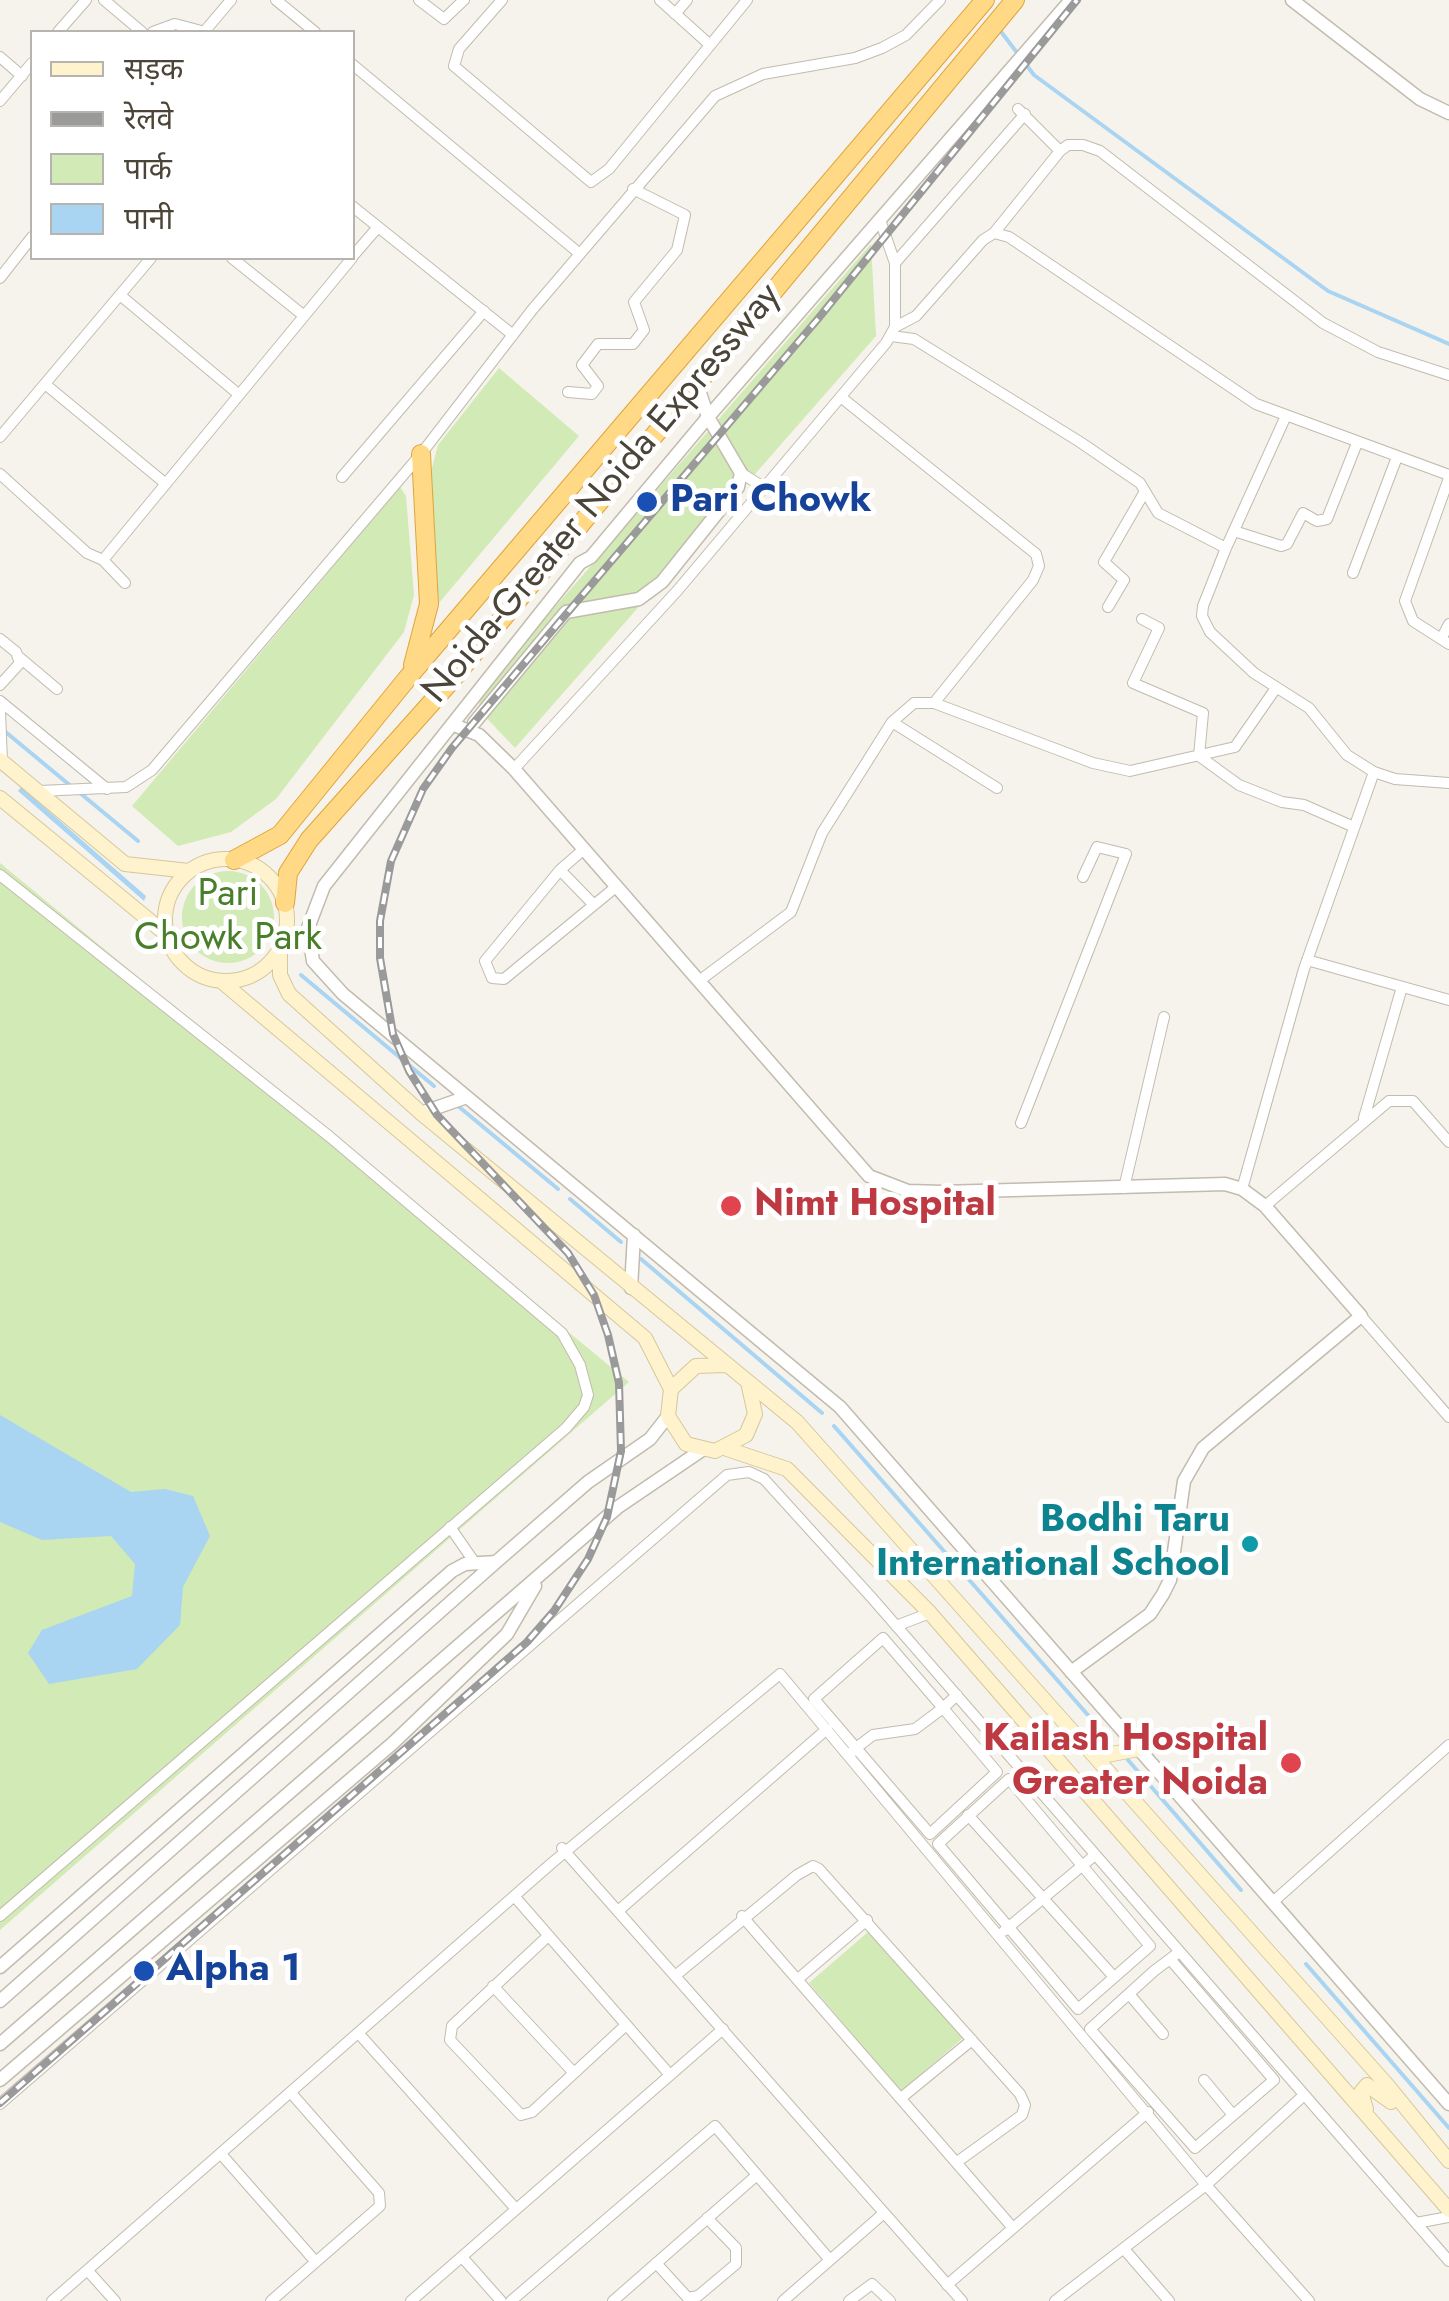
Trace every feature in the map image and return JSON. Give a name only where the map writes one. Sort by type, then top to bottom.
[{"type":"highway","name":"Noida-Greater Noida Expressway","points":[[234,860],[280,835],[410,675],[984,0]]},
{"type":"highway","name":"Noida-Greater Noida Expressway","points":[[284,903],[288,873],[309,840],[449,683],[1014,2]]},
{"type":"highway","points":[[410,675],[429,604],[422,454]]},
{"type":"main road","points":[[1,761],[125,864],[189,872],[218,860],[234,860],[266,874],[284,903],[286,934],[280,948],[256,973],[221,981]]},
{"type":"main road","points":[[0,798],[166,934],[186,966],[221,981],[646,1338],[671,1389],[668,1416],[686,1444],[702,1450],[727,1449],[787,1469],[930,1613],[1368,2114],[1449,2213]]},
{"type":"main road","points":[[166,934],[168,899],[189,872]]},
{"type":"main road","points":[[280,948],[280,976],[289,994],[421,1113],[796,1422],[1408,2110],[1449,2161]]},
{"type":"main road","points":[[671,1389],[696,1366],[730,1367]]},
{"type":"main road","points":[[727,1449],[746,1435],[756,1414],[748,1382]]},
{"type":"main road","points":[[1096,1757],[1139,1749]]},
{"type":"main road","points":[[1368,2114],[1361,2092],[1370,2085],[1408,2110]]},
{"type":"street","points":[[60,30],[86,0]]},
{"type":"street","points":[[104,0],[140,30]]},
{"type":"street","points":[[206,30],[231,0]]},
{"type":"street","points":[[276,0],[313,30]]},
{"type":"street","points":[[420,0],[444,19],[464,0]]},
{"type":"street","points":[[502,0],[459,49],[454,66],[591,182],[609,168],[747,0]]},
{"type":"street","points":[[660,0],[709,44]]},
{"type":"street","points":[[675,14],[687,0]]},
{"type":"street","points":[[40,791],[126,787],[152,770],[422,454],[513,335],[714,96],[763,74],[882,48],[906,35],[940,0]]},
{"type":"street","points":[[1071,0],[590,558],[580,563],[324,886],[312,906],[309,944],[324,976],[840,1408],[1449,2104]]},
{"type":"street","points":[[1292,0],[1420,99],[1449,113]]},
{"type":"street","points":[[158,30],[174,24],[196,30]]},
{"type":"street","points":[[0,57],[22,76]]},
{"type":"street","points":[[0,102],[30,66]]},
{"type":"street","points":[[355,66],[580,254]]},
{"type":"street","points":[[895,263],[1022,112],[1060,151]]},
{"type":"street","points":[[514,768],[666,604],[842,398],[893,331],[916,316],[982,240],[994,233],[1068,145],[1100,151],[1323,323],[1378,352],[1449,375]]},
{"type":"street","points":[[568,392],[592,394],[598,386],[582,365],[598,344],[633,344],[644,330],[634,302],[678,250],[685,215],[634,189]]},
{"type":"street","points":[[355,208],[513,335]]},
{"type":"street","points":[[880,220],[895,263],[893,331]]},
{"type":"street","points":[[355,254],[378,227]]},
{"type":"street","points":[[994,233],[1008,237],[1256,404],[1449,476],[1406,601],[1413,621],[1445,642],[1449,624]]},
{"type":"street","points":[[0,278],[30,240]]},
{"type":"street","points":[[0,436],[150,260]]},
{"type":"street","points":[[234,260],[302,316]]},
{"type":"street","points":[[103,560],[237,392],[349,260]]},
{"type":"street","points":[[120,295],[237,392]]},
{"type":"street","points":[[342,477],[484,312]]},
{"type":"street","points":[[893,331],[914,339],[1130,474],[1158,514],[1226,548]]},
{"type":"street","points":[[44,384],[166,484]]},
{"type":"street","points":[[697,384],[708,417],[741,473],[765,488]]},
{"type":"street","points":[[842,398],[1036,554],[1039,566],[1033,580],[934,702]]},
{"type":"street","points":[[1285,418],[1226,548],[1202,616],[1210,632],[1276,688],[1310,708],[1347,756],[1374,772],[1394,778],[1449,783]]},
{"type":"street","points":[[1234,531],[1282,546],[1287,544],[1304,513],[1318,521],[1327,520],[1357,443]]},
{"type":"street","points":[[1353,574],[1397,457]]},
{"type":"street","points":[[477,729],[566,612],[639,598],[653,591],[738,487],[741,473]]},
{"type":"street","points":[[0,474],[125,583]]},
{"type":"street","points":[[1108,607],[1124,580],[1104,562],[1144,493]]},
{"type":"street","points":[[552,558],[580,563]]},
{"type":"street","points":[[653,591],[666,604]]},
{"type":"street","points":[[1142,619],[1159,628],[1133,683],[1202,714],[1199,756]]},
{"type":"street","points":[[0,639],[57,689]]},
{"type":"street","points":[[0,685],[18,668],[19,657]]},
{"type":"street","points":[[699,981],[791,912],[822,833],[892,722],[914,703],[934,702],[1121,771],[1240,744],[1276,688]]},
{"type":"street","points":[[0,701],[108,790]]},
{"type":"street","points":[[469,707],[477,729],[869,1176],[908,1191],[1214,1184],[1242,1189],[1266,1206],[1449,1417]]},
{"type":"street","points":[[1,722],[1,761]]},
{"type":"street","points":[[892,722],[997,788]]},
{"type":"street","points":[[454,725],[477,729]]},
{"type":"street","points":[[1199,756],[1239,784],[1282,802],[1304,804],[1354,828]]},
{"type":"street","points":[[1242,1189],[1307,960],[1374,772]]},
{"type":"street","points":[[1022,1123],[1126,854],[1097,847],[1083,877]]},
{"type":"street","points":[[584,849],[560,870],[485,961],[492,978],[504,979],[616,886]]},
{"type":"street","points":[[560,870],[594,905]]},
{"type":"street","points":[[0,875],[316,1126],[567,1338],[587,1389],[584,1408],[0,1916]]},
{"type":"street","points":[[1307,960],[1449,1000]]},
{"type":"street","points":[[1364,1118],[1402,987]]},
{"type":"street","points":[[1124,1188],[1164,1017]]},
{"type":"street","points":[[421,1113],[467,1097]]},
{"type":"street","points":[[1266,1206],[1388,1101],[1403,1098],[1422,1108],[1449,1142]]},
{"type":"street","points":[[632,1288],[634,1234]]},
{"type":"street","points":[[1070,1672],[1150,1614],[1163,1594],[1170,1580],[1184,1481],[1203,1448],[1360,1316]]},
{"type":"street","points":[[0,2001],[588,1482],[650,1439],[668,1416]]},
{"type":"street","points":[[0,2044],[618,1508],[702,1450]]},
{"type":"street","points":[[0,2104],[728,1475],[749,1472],[764,1478],[957,1695],[1095,1855],[1274,2080]]},
{"type":"street","points":[[450,1526],[474,1563]]},
{"type":"street","points":[[0,1967],[452,1571],[474,1563],[496,1562]]},
{"type":"street","points":[[0,2080],[393,1743],[507,1634],[538,1579]]},
{"type":"street","points":[[896,1626],[930,1613]]},
{"type":"street","points":[[52,2301],[360,2036],[563,1849],[780,1674],[827,1730],[852,1751],[930,1834],[997,1772],[884,1638],[814,1699],[852,1751],[1004,1931],[1078,2009],[1150,1946],[1009,1779],[938,1844],[1004,1931],[1206,2185],[1309,2301]]},
{"type":"street","points":[[852,1751],[883,1730],[915,1729],[957,1695]]},
{"type":"street","points":[[618,1911],[827,1730]]},
{"type":"street","points":[[1274,1901],[1449,1745]]},
{"type":"street","points":[[968,1815],[1114,1977]]},
{"type":"street","points":[[563,1849],[962,2301]]},
{"type":"street","points":[[1004,1931],[1095,1855]]},
{"type":"street","points":[[676,1976],[742,1916],[813,1866],[867,1920],[1025,2105],[1022,2115],[956,2162]]},
{"type":"street","points":[[514,1898],[670,2075]]},
{"type":"street","points":[[742,1916],[1013,2228]]},
{"type":"street","points":[[798,1980],[867,1920]]},
{"type":"street","points":[[547,1938],[452,2026],[450,2040],[514,2111],[521,2115],[532,2112],[626,2025]]},
{"type":"street","points":[[1174,1956],[1090,2029],[1195,2148],[1284,2072]]},
{"type":"street","points":[[1174,1956],[1284,2072],[1449,2260]]},
{"type":"street","points":[[493,1986],[574,2073]]},
{"type":"street","points":[[1128,1994],[1163,2034]]},
{"type":"street","points":[[410,2301],[722,2029]]},
{"type":"street","points":[[360,2036],[516,2210]]},
{"type":"street","points":[[901,2098],[972,2040]]},
{"type":"street","points":[[1204,2080],[1233,2115]]},
{"type":"street","points":[[271,2301],[380,2206],[379,2193],[292,2094]]},
{"type":"street","points":[[1055,2301],[1206,2185],[1303,2096]]},
{"type":"street","points":[[947,2284],[1148,2112]]},
{"type":"street","points":[[511,2301],[714,2126],[724,2132],[830,2260]]},
{"type":"street","points":[[221,2154],[315,2261]]},
{"type":"street","points":[[613,2301],[756,2175]]},
{"type":"street","points":[[783,2301],[884,2213]]},
{"type":"street","points":[[1416,2223],[1449,2213]]},
{"type":"street","points":[[656,2264],[688,2298],[698,2296],[736,2264],[736,2248],[708,2218]]},
{"type":"street","points":[[1124,2249],[1169,2301]]},
{"type":"street","points":[[462,2256],[500,2301]]},
{"type":"street","points":[[88,2271],[115,2301]]},
{"type":"street","points":[[850,2301],[872,2284],[890,2301]]},
{"type":"green space","points":[[871,244],[876,336],[515,748],[478,709],[482,691]]},
{"type":"green space","points":[[499,368],[579,436],[439,603],[428,483],[438,445]]},
{"type":"green space","points":[[400,487],[406,496],[414,595],[404,632],[276,799],[231,832],[178,846],[132,806]]},
{"type":"green space","points":[[0,863],[629,1382],[0,1930]]},
{"type":"green space","name":"Pari Chowk Park","points":[[228,871],[245,875],[260,885],[270,900],[274,917],[270,934],[260,949],[245,959],[228,963],[211,959],[196,949],[186,934],[182,917],[186,900],[196,885],[211,875]]},
{"type":"green space","points":[[868,1932],[963,2038],[901,2091],[809,1983]]},
{"type":"water","points":[[21,787],[146,896],[144,901],[18,791]]},
{"type":"water","points":[[0,1415],[131,1492],[165,1489],[193,1496],[210,1536],[183,1587],[180,1625],[137,1669],[49,1684],[28,1653],[42,1630],[132,1596],[135,1564],[111,1536],[42,1540],[0,1522]]},
{"type":"waterway","points":[[999,29],[1034,75],[1328,291],[1449,344]]},
{"type":"waterway","points":[[2,729],[72,787]]},
{"type":"waterway","points":[[80,793],[138,841]]},
{"type":"waterway","points":[[301,975],[434,1086]]},
{"type":"waterway","points":[[458,1106],[558,1189]]},
{"type":"waterway","points":[[570,1199],[621,1242]]},
{"type":"waterway","points":[[641,1259],[822,1413]]},
{"type":"waterway","points":[[834,1426],[1109,1739]]},
{"type":"waterway","points":[[1128,1760],[1241,1890]]},
{"type":"waterway","points":[[1306,1964],[1449,2128]]},
{"type":"railway","points":[[0,2103],[527,1642],[554,1611],[588,1559],[607,1517],[621,1451],[619,1383],[608,1335],[594,1295],[568,1253],[437,1115],[409,1071],[393,1034],[380,958],[380,921],[391,861],[423,789],[452,748],[817,320],[1077,0]]},
{"type":"place","name":"Pari Chowk","points":[[647,502]]},
{"type":"place","name":"Nimt Hospital","points":[[731,1206]]},
{"type":"place","name":"Bodhi Taru International School","points":[[1250,1544]]},
{"type":"place","name":"Kailash Hospital Greater Noida","points":[[1291,1763]]},
{"type":"place","name":"Alpha 1","points":[[144,1971]]}]
